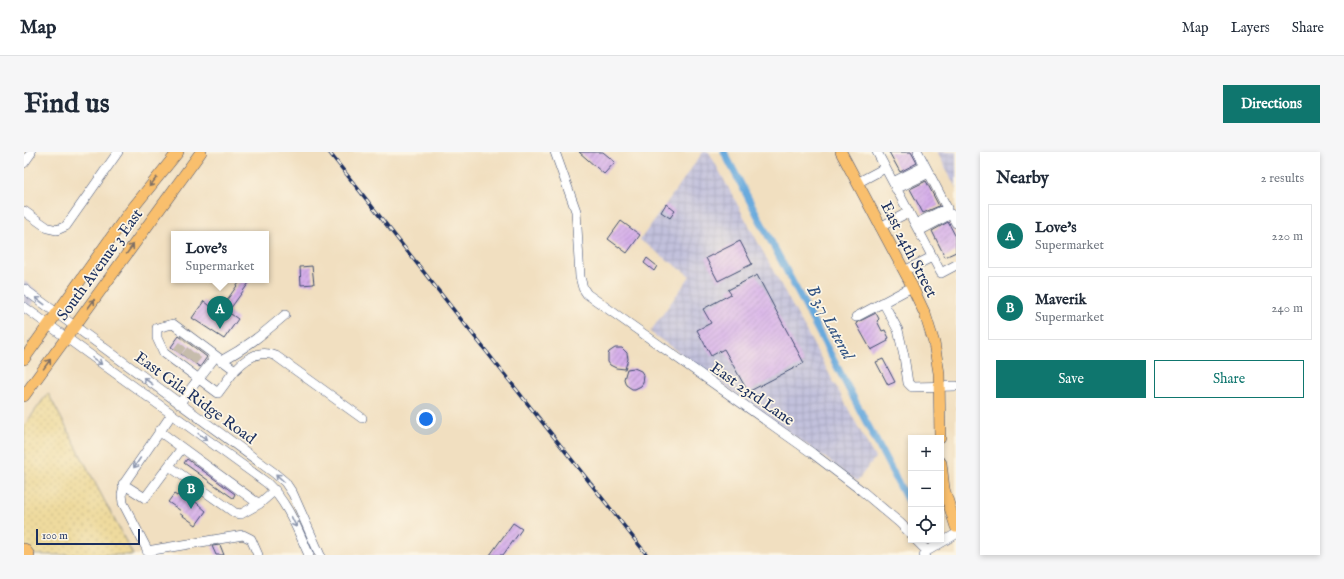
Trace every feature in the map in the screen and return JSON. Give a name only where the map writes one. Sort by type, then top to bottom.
[{"type":"highway","points":[[24,550],[28,555]]},
{"type":"main road","name":"South Avenue 3 East","points":[[24,359],[128,214],[178,152]]},
{"type":"main road","name":"South Avenue 3 East","points":[[24,396],[201,152]]},
{"type":"main road","name":"East 24th Street","points":[[841,152],[925,314],[934,343],[939,373],[940,435]]},
{"type":"main road","points":[[942,471],[944,489],[956,527]]},
{"type":"street","points":[[24,211],[48,228],[57,230],[66,226],[118,152]]},
{"type":"street","name":"East 23rd Lane","points":[[555,152],[576,211],[580,277],[583,288],[592,298],[812,453],[862,491],[908,531]]},
{"type":"street","points":[[877,152],[941,272],[956,265]]},
{"type":"street","points":[[917,227],[947,208],[918,152]]},
{"type":"street","points":[[24,163],[31,153]]},
{"type":"street","points":[[857,183],[885,168]]},
{"type":"street","points":[[894,186],[927,169]]},
{"type":"street","points":[[880,227],[909,212]]},
{"type":"street","points":[[917,227],[951,214],[956,223]]},
{"type":"street","points":[[904,271],[932,256]]},
{"type":"street","points":[[856,317],[912,287]]},
{"type":"street","name":"East Gila Ridge Road","points":[[24,289],[285,482],[293,494],[320,555]]},
{"type":"street","points":[[883,302],[898,330],[908,383],[912,387],[956,386]]},
{"type":"street","name":"East Gila Ridge Road","points":[[24,307],[267,483],[275,490],[287,508],[310,555]]},
{"type":"street","points":[[179,404],[199,379],[219,359],[236,353],[259,337],[285,315]]},
{"type":"street","points":[[235,370],[195,344],[173,324],[157,328],[158,338],[164,353],[182,361],[199,379],[218,393],[235,370],[244,361],[260,353],[269,353],[276,356],[362,418]]},
{"type":"street","points":[[172,414],[124,484],[122,494],[122,504],[148,553],[243,535],[250,539],[258,555]]},
{"type":"street","points":[[159,431],[259,504]]},
{"type":"street","points":[[124,484],[145,498],[182,448]]},
{"type":"street","points":[[169,466],[235,513],[241,514],[259,504],[275,490]]},
{"type":"street","points":[[918,543],[925,553],[956,534]]},
{"type":"shaded area","points":[[703,152],[709,152],[875,458],[857,481],[650,332],[690,276],[640,240]]},
{"type":"shaded area","points":[[937,152],[956,152],[956,188]]},
{"type":"shaded area","points":[[24,281],[40,293],[24,315]]},
{"type":"sand","points":[[48,393],[133,555],[24,555],[24,426]]},
{"type":"building","points":[[579,152],[603,152],[615,162],[604,174]]},
{"type":"building","points":[[889,152],[911,152],[917,163],[900,172]]},
{"type":"building","points":[[926,181],[939,206],[923,213],[910,189]]},
{"type":"building","points":[[666,204],[675,211],[670,218],[661,212]]},
{"type":"building","points":[[621,221],[640,235],[627,253],[608,239]]},
{"type":"building","points":[[948,222],[956,237],[956,252],[945,257],[932,231]]},
{"type":"building","points":[[740,241],[752,264],[718,281],[706,258]]},
{"type":"building","points":[[647,258],[657,266],[654,271],[644,263]]},
{"type":"building","points":[[312,266],[314,284],[301,285],[300,267]]},
{"type":"building","points":[[757,275],[804,363],[748,392],[724,349],[711,356],[697,330],[711,323],[703,309],[731,294],[728,290]]},
{"type":"building","points":[[239,283],[249,283],[228,312],[238,319],[224,339],[192,318],[204,301],[214,309],[217,304],[222,307]]},
{"type":"building","points":[[876,313],[879,319],[877,321],[882,331],[885,330],[889,338],[887,339],[888,341],[871,350],[856,323]]},
{"type":"building","points":[[179,336],[207,357],[200,367],[171,347]]},
{"type":"building","points":[[615,348],[622,348],[627,353],[628,359],[625,369],[616,368],[608,362],[609,352]]},
{"type":"building","points":[[883,359],[895,382],[888,385],[876,362]]},
{"type":"building","points":[[634,368],[641,371],[644,376],[641,386],[632,389],[626,385],[624,379],[627,369]]},
{"type":"building","points":[[187,459],[235,494],[233,498],[184,463]]},
{"type":"building","points":[[180,493],[190,497],[206,511],[196,525],[179,513],[181,511],[168,502],[174,494],[177,496]]},
{"type":"building","points":[[513,523],[522,529],[503,555],[490,555]]},
{"type":"building","points":[[220,545],[224,555],[216,555],[212,546]]},
{"type":"waterway","name":"B 3.7 Lateral","points":[[724,152],[908,501]]},
{"type":"tunnel","points":[[177,352],[186,340]]},
{"type":"tunnel","points":[[185,357],[194,346]]},
{"type":"tunnel","points":[[192,362],[201,351]]},
{"type":"railway","points":[[329,152],[647,555]]},
{"type":"place","name":"Love's","points":[[220,329]]},
{"type":"place","name":"Maverik","points":[[191,509]]}]
